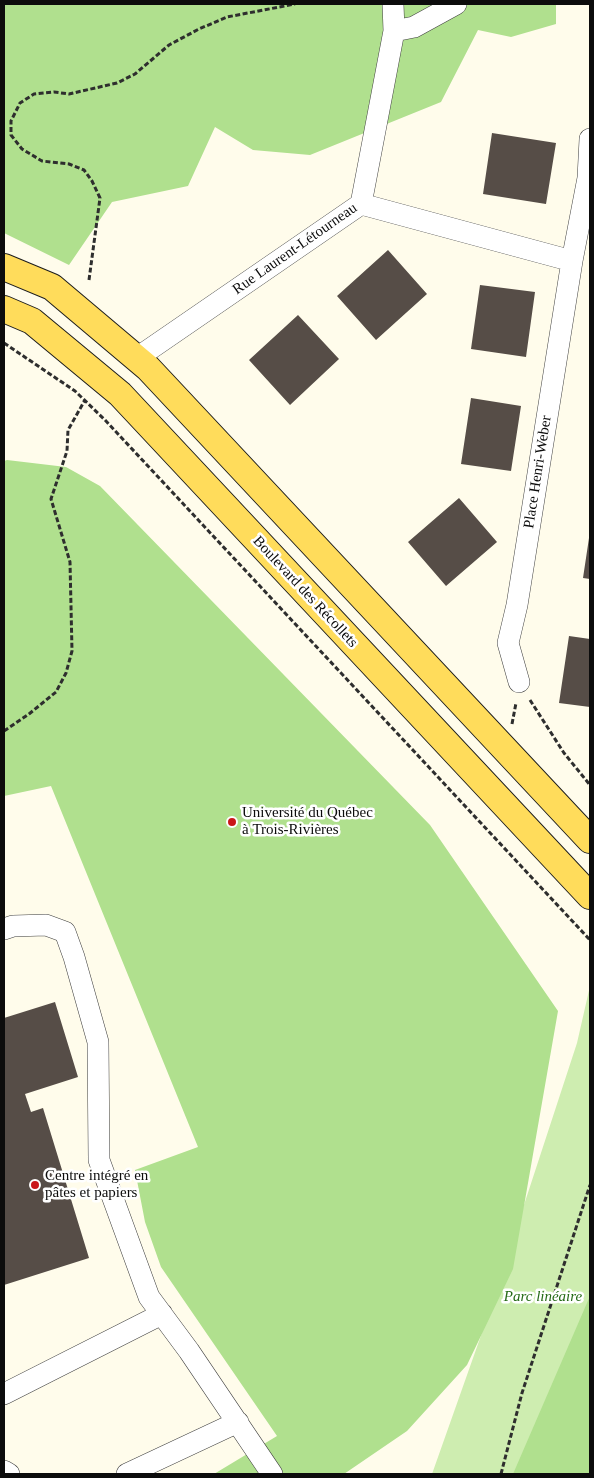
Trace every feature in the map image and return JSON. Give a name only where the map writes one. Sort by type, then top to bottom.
[{"type":"main road","points":[[4,267],[52,288],[154,375],[590,840]]},
{"type":"main road","name":"Boulevard des Récollets","points":[[4,309],[32,321],[120,394],[590,896]]},
{"type":"street","name":"Rue Laurent-Létourneau","points":[[136,358],[361,204],[394,31],[393,4]]},
{"type":"street","points":[[394,31],[414,27],[456,4]]},
{"type":"street","name":"Place Henri-Weber","points":[[519,682],[508,643],[517,605],[572,261],[588,178],[590,139]]},
{"type":"street","points":[[361,204],[572,261]]},
{"type":"street","points":[[4,929],[13,926],[46,924],[65,932],[98,1042],[99,1160],[148,1297],[189,1351],[272,1474]]},
{"type":"street","points":[[4,1394],[162,1314]]},
{"type":"street","points":[[127,1474],[238,1422]]},
{"type":"street","points":[[4,1471],[9,1474]]},
{"type":"path","points":[[89,280],[100,198],[84,170],[69,164],[42,161],[22,149],[11,135],[11,121],[20,103],[34,94],[54,92],[69,94],[117,83],[135,74],[169,45],[213,23],[227,17],[295,4]]},
{"type":"path","points":[[4,343],[75,391],[112,427],[590,940]]},
{"type":"path","points":[[4,731],[56,692],[66,673],[72,651],[70,562],[51,499],[67,451],[68,430],[85,400]]},
{"type":"path","points":[[508,752],[519,682]]},
{"type":"path","points":[[519,682],[564,753],[590,785]]},
{"type":"path","points":[[501,1474],[522,1393],[590,1185]]},
{"type":"green space","points":[[4,4],[556,4],[556,24],[511,37],[478,30],[441,102],[310,155],[253,150],[215,127],[188,186],[112,202],[69,265],[4,233]]},
{"type":"green space","name":"Université du Québec à Trois-Rivières","points":[[4,461],[66,467],[100,486],[430,825],[558,1011],[513,1269],[467,1365],[407,1431],[344,1474],[214,1474],[277,1436],[161,1267],[145,1222],[135,1170],[198,1147],[51,786],[4,796]]},
{"type":"green space","name":"Parc linéaire","points":[[590,986],[590,1305],[531,1474],[432,1474],[484,1327],[577,1043]]},
{"type":"green space","points":[[590,1296],[590,1474],[513,1474]]},
{"type":"building","points":[[492,133],[556,143],[546,204],[483,194]]},
{"type":"building","points":[[388,250],[427,294],[376,340],[337,296]]},
{"type":"building","points":[[480,285],[535,292],[526,357],[471,349]]},
{"type":"building","points":[[298,315],[339,359],[290,405],[249,360]]},
{"type":"building","points":[[471,398],[521,406],[511,471],[461,464]]},
{"type":"building","points":[[459,498],[497,542],[446,586],[408,542]]},
{"type":"building","points":[[590,538],[590,579],[583,578]]},
{"type":"building","points":[[569,636],[590,639],[590,707],[559,703]]},
{"type":"building","name":"Centre intégré en pâtes et papiers","points":[[55,1002],[78,1077],[25,1094],[31,1112],[43,1108],[89,1258],[4,1285],[4,1018]]},
{"type":"place","name":"Université du Québec à Trois-Rivières","points":[[232,822]]},
{"type":"place","name":"Centre intégré en pâtes et papiers","points":[[35,1185]]}]
